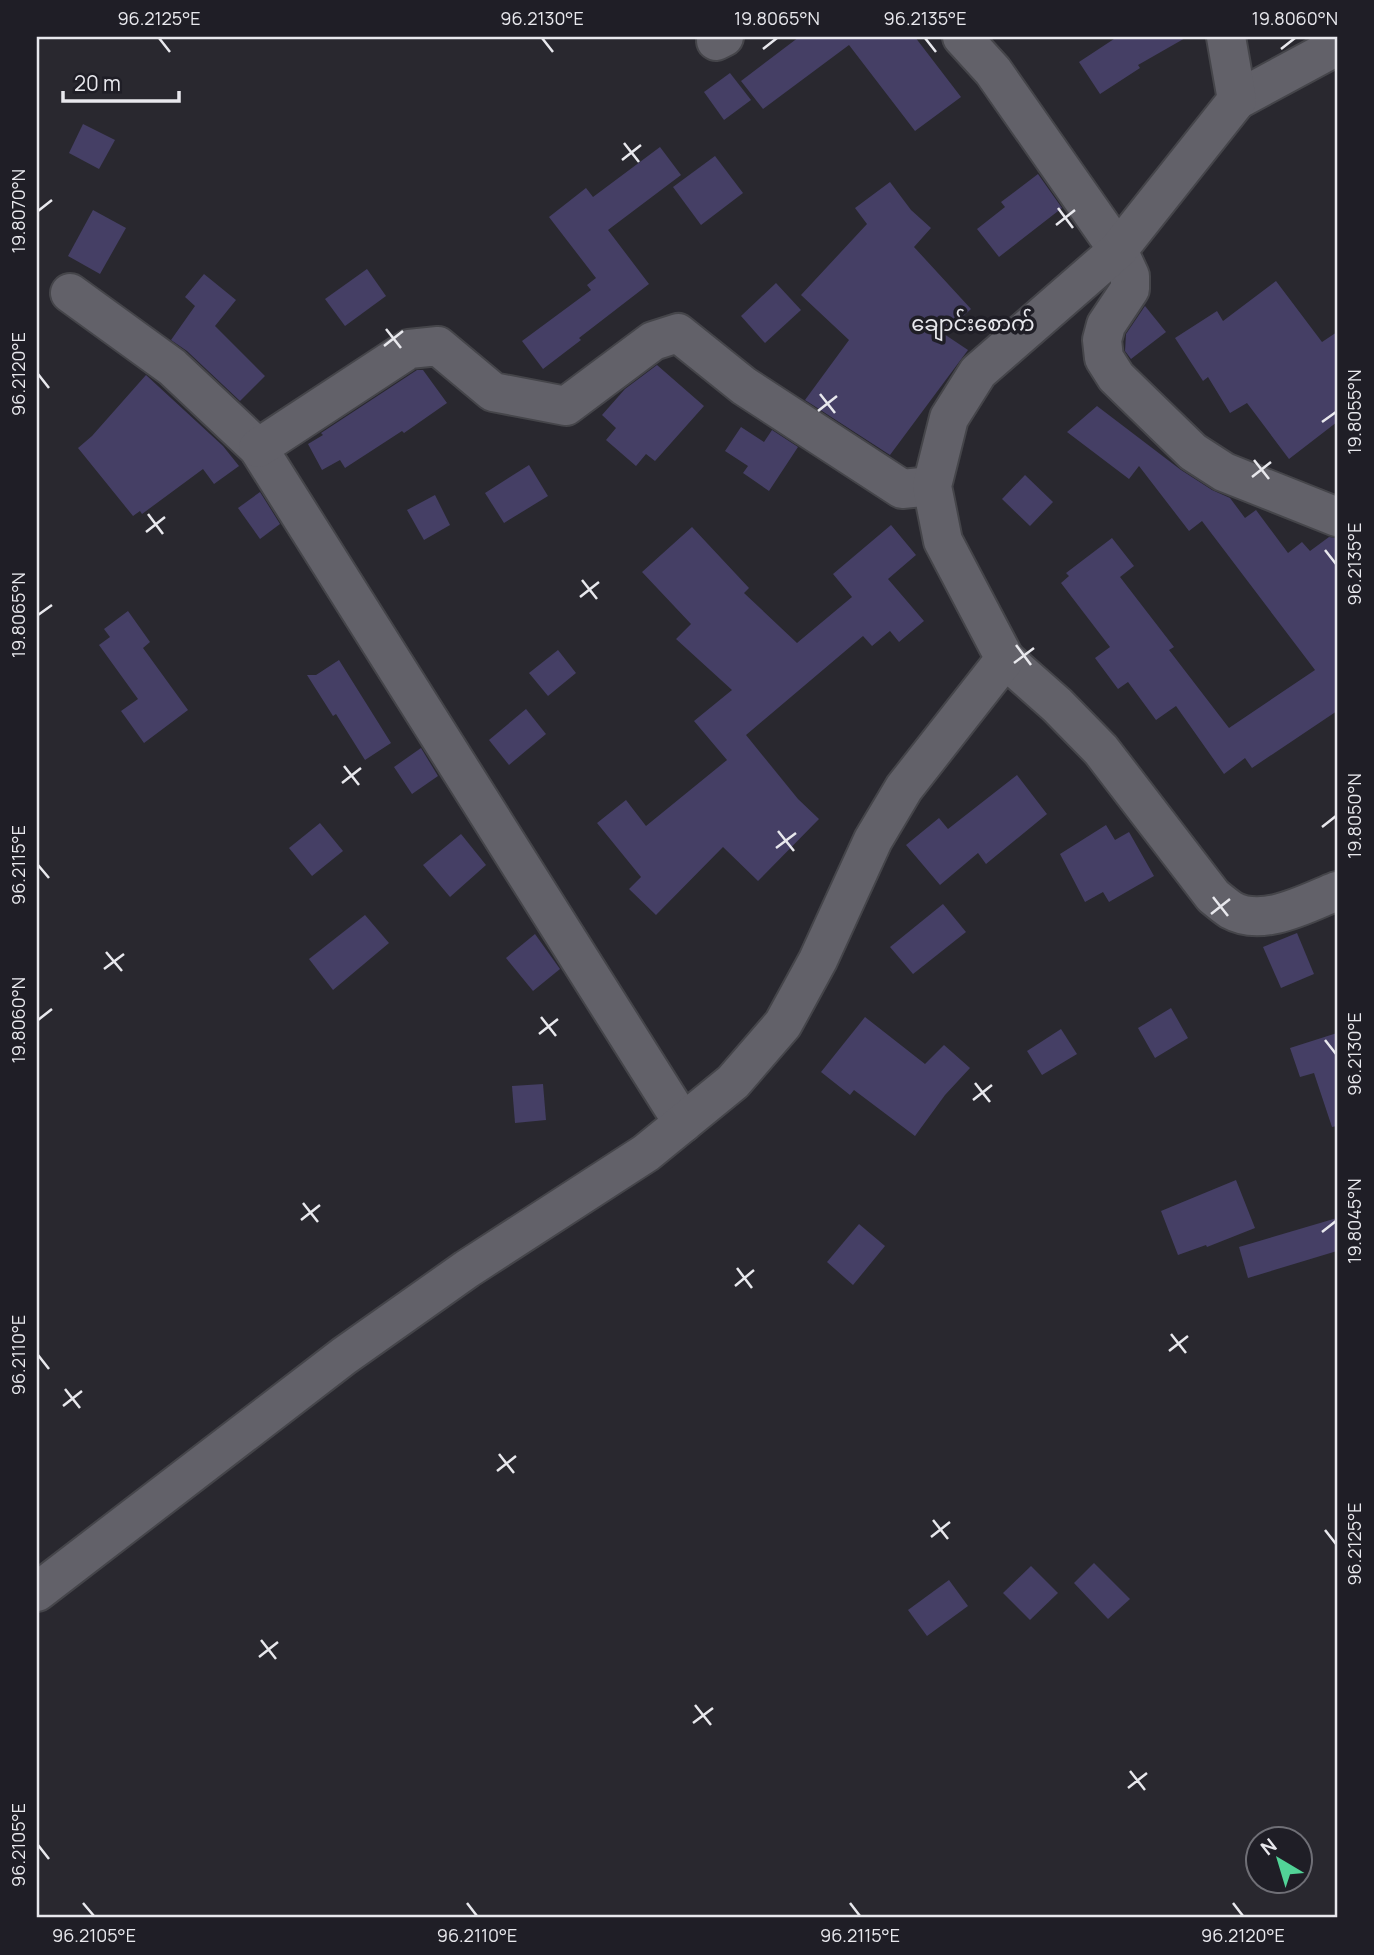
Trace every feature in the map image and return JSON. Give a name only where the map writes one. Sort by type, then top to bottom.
[{"type":"street","points":[[962,37],[993,71],[1118,250],[1130,276],[1130,289],[1106,325],[1102,340],[1104,358],[1116,377],[1193,452],[1224,472],[1337,517]]},
{"type":"street","points":[[1226,37],[1237,100]]},
{"type":"street","points":[[1337,46],[1237,100],[1118,250],[978,372],[949,418],[932,486],[943,541],[1005,659],[1057,705],[1101,750],[1213,896],[1233,911],[1259,917],[1298,907],[1337,891]]},
{"type":"street","points":[[71,293],[172,367],[258,448],[683,1123]]},
{"type":"street","points":[[258,448],[409,349],[438,346],[493,392],[566,406],[653,341],[678,333],[744,386],[902,489],[932,486]]},
{"type":"street","points":[[37,1592],[344,1356],[467,1269],[646,1153],[733,1082],[783,1024],[818,960],[873,840],[898,799],[1005,659]]},
{"type":"building","points":[[799,37],[915,37],[961,97],[915,131],[849,45],[763,109],[741,81]]},
{"type":"building","points":[[1117,37],[1187,37],[1138,65],[1140,68],[1100,94],[1079,62]]},
{"type":"building","points":[[730,73],[751,100],[724,120],[704,92]]},
{"type":"building","points":[[83,124],[115,140],[99,169],[69,153]]},
{"type":"building","points":[[660,147],[681,175],[608,230],[649,284],[543,369],[522,341],[591,290],[587,285],[596,278],[549,217],[586,188],[593,197]]},
{"type":"building","points":[[715,156],[743,193],[701,225],[673,187]]},
{"type":"building","points":[[1038,174],[1062,208],[999,257],[977,229],[1005,207],[1001,202]]},
{"type":"building","points":[[890,182],[911,210],[931,228],[914,247],[971,309],[944,334],[968,350],[890,455],[805,400],[849,340],[801,295],[867,224],[855,208]]},
{"type":"building","points":[[93,210],[126,228],[100,274],[68,256]]},
{"type":"building","points":[[367,269],[386,296],[345,326],[325,299]]},
{"type":"building","points":[[204,274],[236,300],[215,326],[265,376],[240,401],[187,351],[171,340],[195,306],[185,297]]},
{"type":"building","points":[[1276,281],[1322,342],[1337,332],[1337,422],[1289,459],[1247,403],[1230,413],[1208,377],[1203,381],[1175,338],[1217,311],[1223,321]]},
{"type":"building","points":[[776,283],[801,310],[765,343],[741,316]]},
{"type":"building","points":[[1145,306],[1166,332],[1131,359],[1125,351],[1126,334]]},
{"type":"building","points":[[657,365],[704,406],[655,461],[646,454],[636,466],[606,440],[616,428],[602,415],[625,389]]},
{"type":"building","points":[[417,370],[423,370],[447,403],[404,433],[402,431],[345,468],[340,460],[322,470],[308,444]]},
{"type":"building","points":[[146,375],[223,446],[239,466],[214,484],[203,469],[142,514],[140,511],[133,516],[78,448]]},
{"type":"building","points":[[1097,406],[1181,470],[1230,498],[1245,518],[1256,510],[1288,553],[1302,542],[1310,551],[1329,537],[1337,538],[1337,711],[1252,768],[1245,758],[1224,774],[1176,706],[1156,720],[1128,682],[1118,689],[1095,658],[1110,647],[1061,583],[1069,576],[1066,573],[1112,538],[1134,566],[1120,577],[1174,647],[1169,650],[1229,728],[1315,670],[1202,521],[1189,531],[1139,466],[1129,479],[1067,432]]},
{"type":"building","points":[[741,427],[764,442],[772,430],[798,447],[769,491],[743,473],[748,466],[725,451]]},
{"type":"building","points":[[529,465],[548,496],[504,523],[485,493]]},
{"type":"building","points":[[1025,475],[1053,502],[1030,526],[1002,499]]},
{"type":"building","points":[[260,492],[280,524],[260,539],[238,508]]},
{"type":"building","points":[[435,495],[450,525],[424,540],[407,510]]},
{"type":"building","points":[[891,525],[916,555],[888,579],[924,621],[899,642],[890,631],[872,646],[863,636],[746,735],[798,799],[819,819],[758,881],[723,847],[656,915],[629,889],[641,877],[597,823],[626,800],[646,826],[727,760],[694,721],[732,690],[676,639],[691,624],[642,572],[692,527],[749,588],[744,593],[797,643],[852,597],[833,574]]},
{"type":"building","points":[[128,611],[150,642],[143,648],[188,710],[144,743],[121,711],[138,699],[99,645],[110,637],[104,629]]},
{"type":"building","points":[[558,650],[576,673],[548,696],[529,673]]},
{"type":"building","points":[[339,660],[391,743],[365,760],[307,675],[316,675]]},
{"type":"building","points":[[526,709],[546,734],[509,765],[489,740]]},
{"type":"building","points":[[421,748],[438,776],[412,794],[394,767]]},
{"type":"building","points":[[1017,775],[1047,814],[986,864],[978,853],[940,885],[906,845],[939,818],[948,829]]},
{"type":"building","points":[[320,823],[343,851],[312,876],[289,848]]},
{"type":"building","points":[[1106,825],[1115,840],[1129,832],[1154,876],[1109,902],[1103,892],[1085,902],[1060,854]]},
{"type":"building","points":[[461,834],[486,865],[450,897],[423,865]]},
{"type":"building","points":[[943,904],[966,932],[913,974],[890,947]]},
{"type":"building","points":[[365,915],[389,943],[333,990],[309,959]]},
{"type":"building","points":[[1297,933],[1314,974],[1281,988],[1263,947]]},
{"type":"building","points":[[535,934],[560,969],[533,991],[506,958]]},
{"type":"building","points":[[1171,1008],[1188,1038],[1155,1058],[1138,1028]]},
{"type":"building","points":[[865,1017],[925,1064],[944,1045],[970,1068],[945,1095],[915,1136],[854,1090],[850,1095],[821,1072]]},
{"type":"building","points":[[1061,1029],[1077,1054],[1042,1075],[1027,1051]]},
{"type":"building","points":[[1337,1033],[1337,1126],[1332,1127],[1314,1073],[1300,1077],[1290,1048]]},
{"type":"building","points":[[543,1084],[546,1120],[515,1123],[512,1086]]},
{"type":"building","points":[[1236,1180],[1255,1228],[1178,1255],[1161,1211]]},
{"type":"building","points":[[1337,1218],[1337,1251],[1248,1278],[1239,1247]]},
{"type":"building","points":[[859,1224],[885,1246],[853,1285],[827,1262]]},
{"type":"building","points":[[1094,1563],[1130,1599],[1108,1619],[1074,1583]]},
{"type":"building","points":[[1031,1566],[1058,1593],[1030,1620],[1003,1593]]},
{"type":"building","points":[[949,1580],[968,1606],[927,1636],[908,1610]]},
{"type":"district","name":"ချောင်းစောက်","points":[[973,323]]}]
